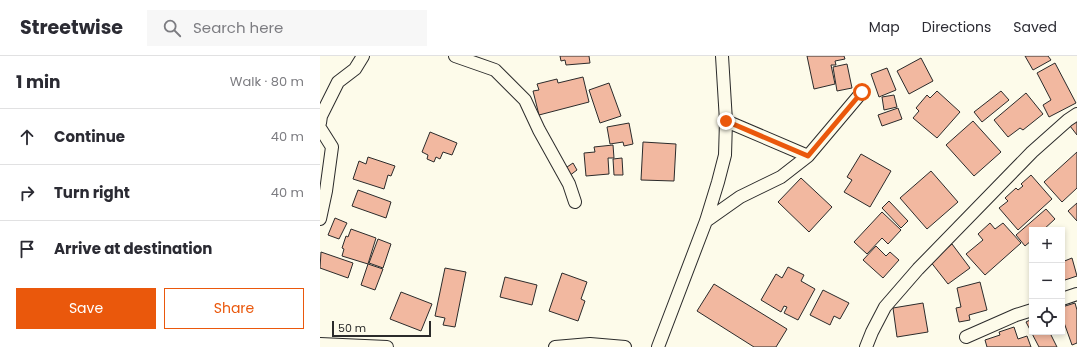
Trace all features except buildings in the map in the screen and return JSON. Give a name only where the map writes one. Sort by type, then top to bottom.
[{"type":"street","points":[[320,123],[321,116],[338,82],[355,69],[363,56]]},
{"type":"street","points":[[455,56],[495,70],[525,100],[539,130],[569,184],[575,202]]},
{"type":"street","points":[[658,347],[706,221],[725,155],[726,121],[722,56]]},
{"type":"street","points":[[706,221],[740,197],[781,177],[808,156],[862,92]]},
{"type":"street","points":[[866,347],[885,307],[918,269],[1032,152],[1068,120],[1077,114]]},
{"type":"street","points":[[726,121],[808,156]]},
{"type":"street","points":[[320,128],[332,146],[326,191],[320,219]]},
{"type":"street","points":[[1064,299],[1077,294]]},
{"type":"street","points":[[966,337],[1029,311]]},
{"type":"street","points":[[320,344],[386,347]]},
{"type":"street","points":[[555,347],[590,344],[625,347]]},
{"type":"route","points":[[726,121],[808,156],[862,92]]}]
